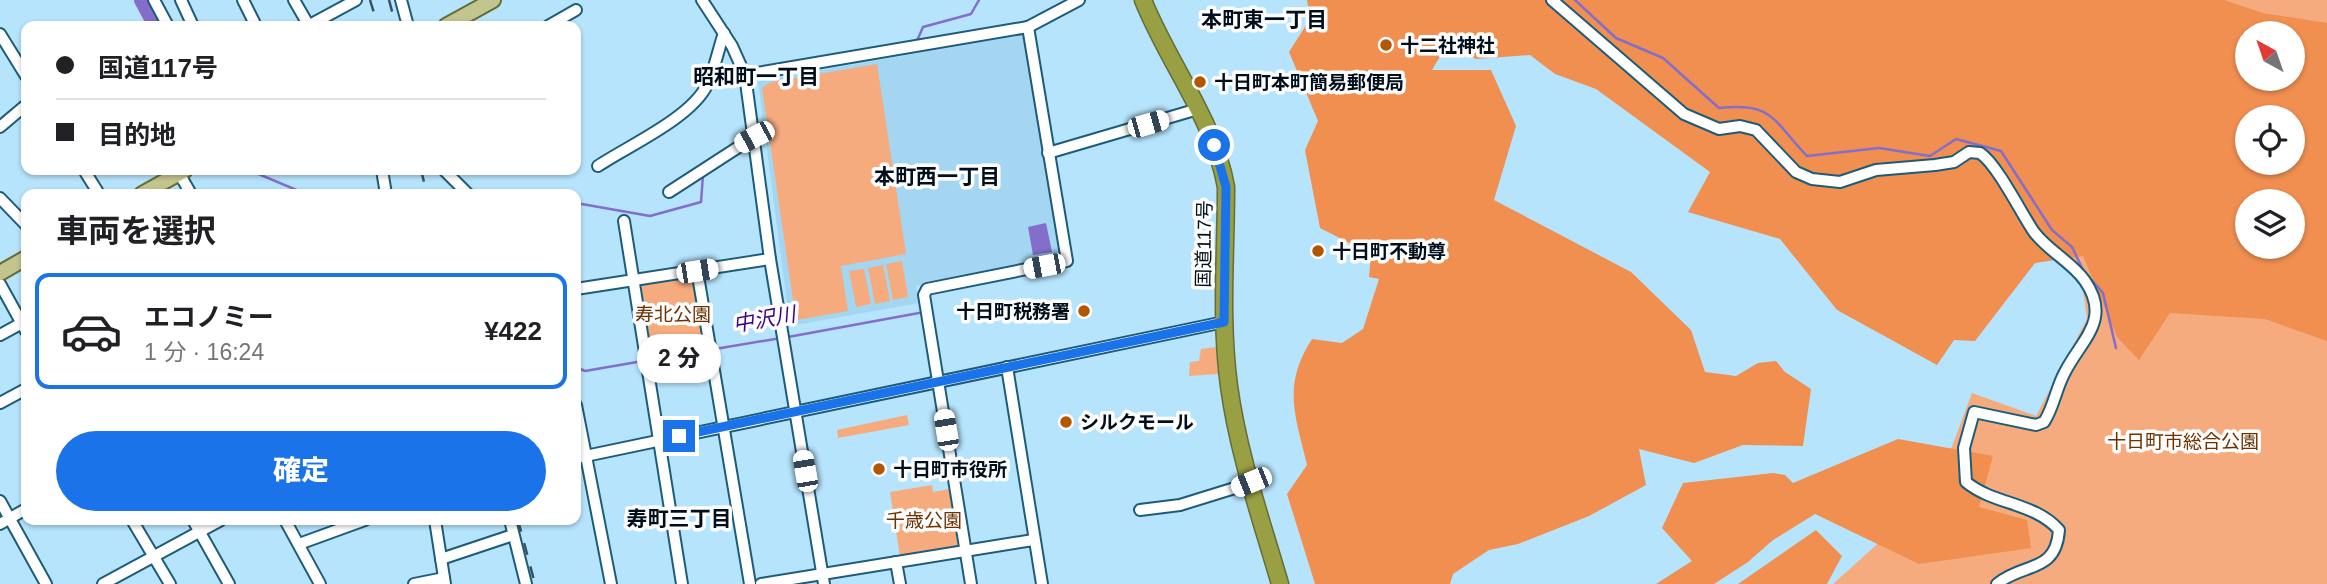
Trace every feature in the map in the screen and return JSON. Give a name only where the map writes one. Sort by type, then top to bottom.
[{"type":"highway","name":"国道117号","points":[[1143,0],[1198,109],[1220,162],[1226,187],[1224,322],[1229,388],[1251,482],[1280,584]]},
{"type":"main road","points":[[455,21],[493,0]]},
{"type":"main road","points":[[151,189],[177,175]]},
{"type":"main road","points":[[0,273],[21,261]]},
{"type":"street","points":[[154,0],[165,21]]},
{"type":"street","points":[[181,0],[191,21]]},
{"type":"street","points":[[243,0],[254,21]]},
{"type":"street","points":[[294,0],[306,21]]},
{"type":"street","points":[[318,21],[356,0]]},
{"type":"street","points":[[401,0],[407,21]]},
{"type":"street","points":[[702,0],[724,33],[745,75],[770,259],[823,579]]},
{"type":"street","points":[[745,75],[1028,27],[1079,0]]},
{"type":"street","points":[[1552,0],[1684,114],[1719,129],[1740,126],[1756,130],[1796,172],[1812,179],[1840,182],[1876,170],[1954,162],[1969,152],[1980,153],[1994,167],[2036,234],[2084,278],[2094,304],[2095,317],[2091,334],[2065,372],[2044,422],[2036,425],[1974,412],[1964,448],[1966,482],[1979,492],[2047,516],[2059,530],[2053,555],[2039,565],[2014,574],[1997,584]]},
{"type":"street","points":[[557,21],[576,10]]},
{"type":"street","points":[[971,584],[924,295],[927,289],[1067,261],[1028,27]]},
{"type":"street","points":[[598,166],[674,118],[699,97],[707,85],[724,33]]},
{"type":"street","points":[[0,34],[21,68]]},
{"type":"street","points":[[0,127],[21,109]]},
{"type":"street","points":[[1048,153],[1198,109]]},
{"type":"street","points":[[669,192],[754,137]]},
{"type":"street","points":[[449,175],[463,189]]},
{"type":"street","points":[[0,198],[21,220]]},
{"type":"street","points":[[624,221],[682,584]]},
{"type":"street","points":[[581,288],[770,259]]},
{"type":"street","points":[[697,271],[750,584]]},
{"type":"street","points":[[0,284],[21,322]]},
{"type":"street","points":[[581,457],[1224,322]]},
{"type":"street","points":[[0,335],[21,328]]},
{"type":"street","points":[[1007,367],[1042,584]]},
{"type":"street","points":[[0,404],[21,392]]},
{"type":"street","points":[[581,426],[611,584]]},
{"type":"street","points":[[1140,510],[1180,505],[1251,482]]},
{"type":"street","points":[[0,501],[5,521],[46,584]]},
{"type":"street","points":[[5,521],[21,512]]},
{"type":"street","points":[[135,525],[170,584]]},
{"type":"street","points":[[196,525],[229,584]]},
{"type":"street","points":[[103,584],[211,525]]},
{"type":"street","points":[[288,525],[320,584]]},
{"type":"street","points":[[299,544],[351,525]]},
{"type":"street","points":[[414,584],[444,581],[436,525]]},
{"type":"street","points":[[511,525],[526,584]]},
{"type":"street","points":[[441,559],[513,535]]},
{"type":"street","points":[[761,584],[823,579],[896,562],[1033,540]]},
{"type":"street","points":[[896,562],[900,584]]},
{"type":"shaded area","points":[[1307,0],[2224,0],[2263,13],[2327,23],[2327,341],[2265,319],[2170,313],[2139,360],[2117,337],[2083,256],[2035,263],[1975,341],[1954,340],[1937,365],[1837,310],[1780,239],[1688,212],[1710,172],[1596,89],[1555,74],[1530,55],[1476,59],[1448,43],[1432,70],[1491,70],[1516,126],[1494,200],[1631,272],[1691,330],[1705,372],[1736,376],[1758,363],[1776,361],[1785,372],[1811,389],[1803,446],[1743,445],[1694,463],[1639,449],[1646,485],[1589,516],[1518,544],[1489,550],[1453,574],[1450,584],[1315,584],[1287,494],[1307,465],[1295,415],[1294,386],[1297,371],[1312,339],[1342,343],[1363,329],[1379,279],[1369,277],[1371,254],[1320,228],[1305,150],[1318,121],[1289,52],[1310,19]]},
{"type":"shaded area","points":[[1024,35],[1062,257],[916,286],[919,303],[790,326],[758,81]]},
{"type":"shaded area","points":[[1046,223],[1052,252],[1033,255],[1028,227]]},
{"type":"shaded area","points":[[1898,439],[1993,456],[1979,507],[2027,520],[2031,548],[1919,564],[1815,514],[1773,540],[1748,562],[1714,584],[1656,584],[1692,561],[1662,528],[1683,483],[1773,473],[1785,475],[1793,483]]},
{"type":"shaded area","points":[[1816,530],[1842,556],[1827,584],[1738,584]]},
{"type":"green space","name":"十日町市総合公園","points":[[1750,0],[2327,0],[2327,584],[1833,584],[1935,492],[1972,393],[2036,416],[2087,319],[2082,283],[1989,147]]},
{"type":"green space","points":[[877,64],[906,254],[841,266],[848,311],[796,320],[762,88],[771,82]]},
{"type":"green space","points":[[902,261],[908,297],[893,300],[886,264]]},
{"type":"green space","points":[[883,265],[890,301],[875,304],[868,268]]},
{"type":"green space","points":[[864,269],[871,304],[856,307],[849,271]]},
{"type":"green space","name":"寿北公園","points":[[694,275],[705,345],[652,355],[641,283]]},
{"type":"green space","points":[[1216,347],[1218,374],[1189,376],[1190,362],[1199,361],[1201,349]]},
{"type":"green space","points":[[907,415],[909,425],[838,438],[837,430]]},
{"type":"green space","name":"千歳公園","points":[[932,485],[933,492],[949,489],[958,547],[900,557],[890,492]]},
{"type":"waterway","name":"中沢川","points":[[142,0],[153,21]]},
{"type":"waterway","points":[[916,43],[923,27],[971,14],[979,0]]},
{"type":"waterway","points":[[1575,0],[1616,38],[1663,58],[1719,108],[1751,108],[1770,116],[1807,156],[1879,148],[1930,156],[1956,139],[2001,151],[2052,230],[2072,247],[2083,270],[2103,293],[2116,348]]},
{"type":"waterway","name":"中沢川","points":[[261,175],[294,189]]},
{"type":"waterway","points":[[581,204],[650,216],[701,202],[703,175]]},
{"type":"waterway","name":"中沢川","points":[[788,337],[919,313]]},
{"type":"waterway","name":"中沢川","points":[[715,349],[781,338]]},
{"type":"waterway","name":"中沢川","points":[[650,360],[709,350]]},
{"type":"waterway","name":"中沢川","points":[[581,369],[585,371],[643,361]]},
{"type":"railway","points":[[370,0],[376,21]]},
{"type":"railway","points":[[389,0],[395,21]]},
{"type":"railway","points":[[422,175],[426,189]]},
{"type":"railway","points":[[519,525],[535,584]]},
{"type":"place","name":"十二社神社","points":[[1386,45]]},
{"type":"place","name":"十日町本町簡易郵便局","points":[[1200,82]]},
{"type":"place","name":"十日町不動尊","points":[[1318,251]]},
{"type":"place","name":"十日町税務署","points":[[1084,311]]},
{"type":"place","name":"シルクモール","points":[[1066,422]]},
{"type":"place","name":"十日町市役所","points":[[879,469]]},
{"type":"district","name":"本町東一丁目","points":[[1264,19]]},
{"type":"district","name":"昭和町一丁目","points":[[756,76]]},
{"type":"district","name":"本町西一丁目","points":[[937,176]]},
{"type":"district","name":"寿町三丁目","points":[[679,518]]},
{"type":"route","points":[[679,436],[1224,322],[1226,187],[1214,145]]}]
